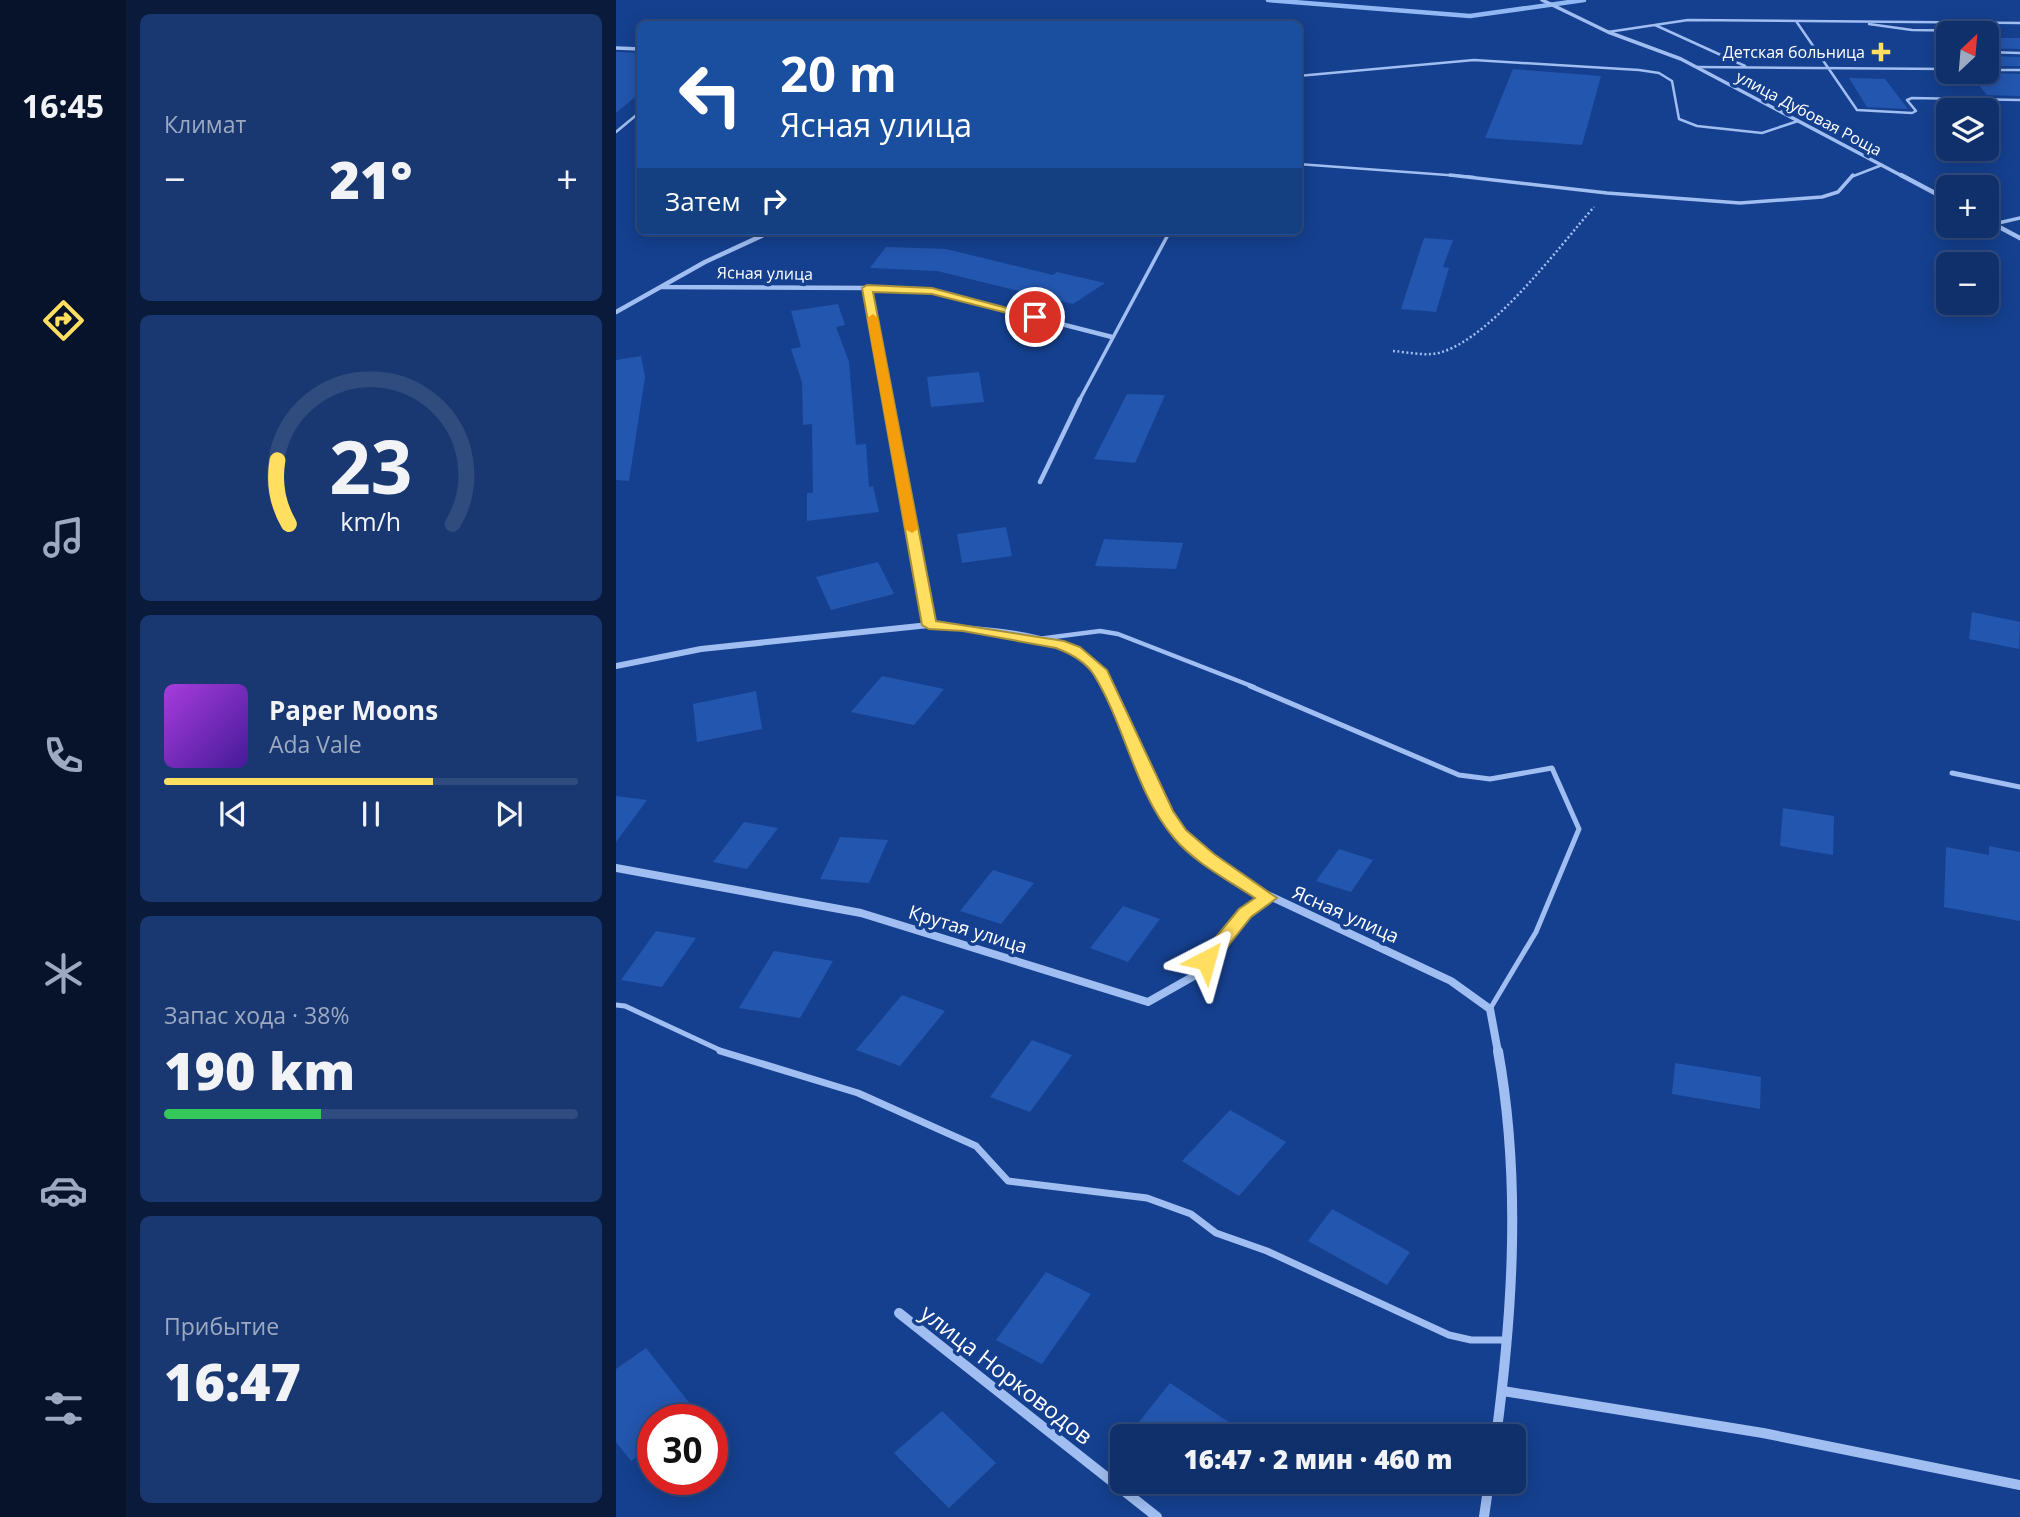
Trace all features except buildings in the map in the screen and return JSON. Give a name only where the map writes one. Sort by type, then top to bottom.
[{"type":"street","name":"улица Дубовая Роща","points":[[1542,0],[1608,32],[1697,67],[1936,194]]},
{"type":"street","points":[[616,48],[637,49]]},
{"type":"street","points":[[1999,227],[2020,238]]},
{"type":"street","points":[[616,312],[705,262],[763,235]]},
{"type":"street","name":"Ясная улица","points":[[662,287],[932,291],[1112,337]]},
{"type":"street","points":[[867,288],[929,625]]},
{"type":"street","name":"Ясная улица","points":[[616,666],[701,649],[929,625],[1038,639],[1075,650],[1100,670],[1165,812],[1180,834],[1208,859],[1268,898],[1453,982],[1490,1009]]},
{"type":"street","name":"Крутая улица","points":[[616,869],[714,884],[861,913],[1148,1002],[1194,976],[1245,913],[1268,898]]},
{"type":"street","points":[[1490,1009],[1512,1177],[1506,1340],[1498,1424]]},
{"type":"street","name":"улица Норководов","points":[[898,1312],[1157,1517]]},
{"type":"street","points":[[1503,1391],[1607,1404],[1799,1439],[2020,1485]]},
{"type":"street","points":[[1484,1517],[1487,1494]]},
{"type":"lane","points":[[1608,32],[1688,20],[1936,21]]},
{"type":"lane","points":[[1796,21],[1857,110],[1863,113],[1912,113],[1916,111],[1907,100],[1912,98],[2020,100]]},
{"type":"lane","points":[[1851,21],[1912,30],[1936,30]]},
{"type":"lane","points":[[1999,22],[2020,23]]},
{"type":"lane","points":[[1656,25],[1749,68]]},
{"type":"lane","points":[[1999,52],[2020,53]]},
{"type":"lane","points":[[1302,76],[1454,61],[1639,69],[1666,77],[1674,86],[1679,119],[1697,127],[1762,133],[1798,121]]},
{"type":"lane","points":[[1697,67],[1936,69]]},
{"type":"lane","points":[[1999,70],[2020,70]]},
{"type":"lane","points":[[616,132],[637,114]]},
{"type":"lane","points":[[1302,164],[1477,177],[1607,193],[1740,203],[1772,202],[1838,192],[1853,175],[1882,165]]},
{"type":"lane","points":[[1999,223],[2020,218]]},
{"type":"lane","points":[[1040,482],[1112,337],[1168,235]]},
{"type":"lane","points":[[1038,639],[1100,631],[1118,634],[1214,670],[1459,775],[1490,779],[1552,768],[1579,829],[1560,865],[1548,905],[1490,1009]]},
{"type":"lane","points":[[1952,773],[2020,787]]},
{"type":"lane","points":[[616,1005],[625,1006],[734,1057],[870,1098],[976,1146],[1008,1181],[1147,1198],[1191,1214],[1216,1233],[1267,1251],[1449,1335],[1471,1340],[1506,1340]]},
{"type":"path","points":[[1393,351],[1439,354],[1462,345],[1527,282],[1607,193]]},
{"type":"waterway","points":[[1268,0],[1470,16],[1584,0]]},
{"type":"slow traffic","points":[[873,318],[912,529]]},
{"type":"place","name":"Детская больница","points":[[1881,52]]},
{"type":"route","points":[[1035,317],[932,291],[867,288],[929,625],[963,627],[1059,644],[1075,650],[1100,670],[1165,812],[1174,826],[1208,859],[1268,898],[1245,913],[1206,960]]}]
